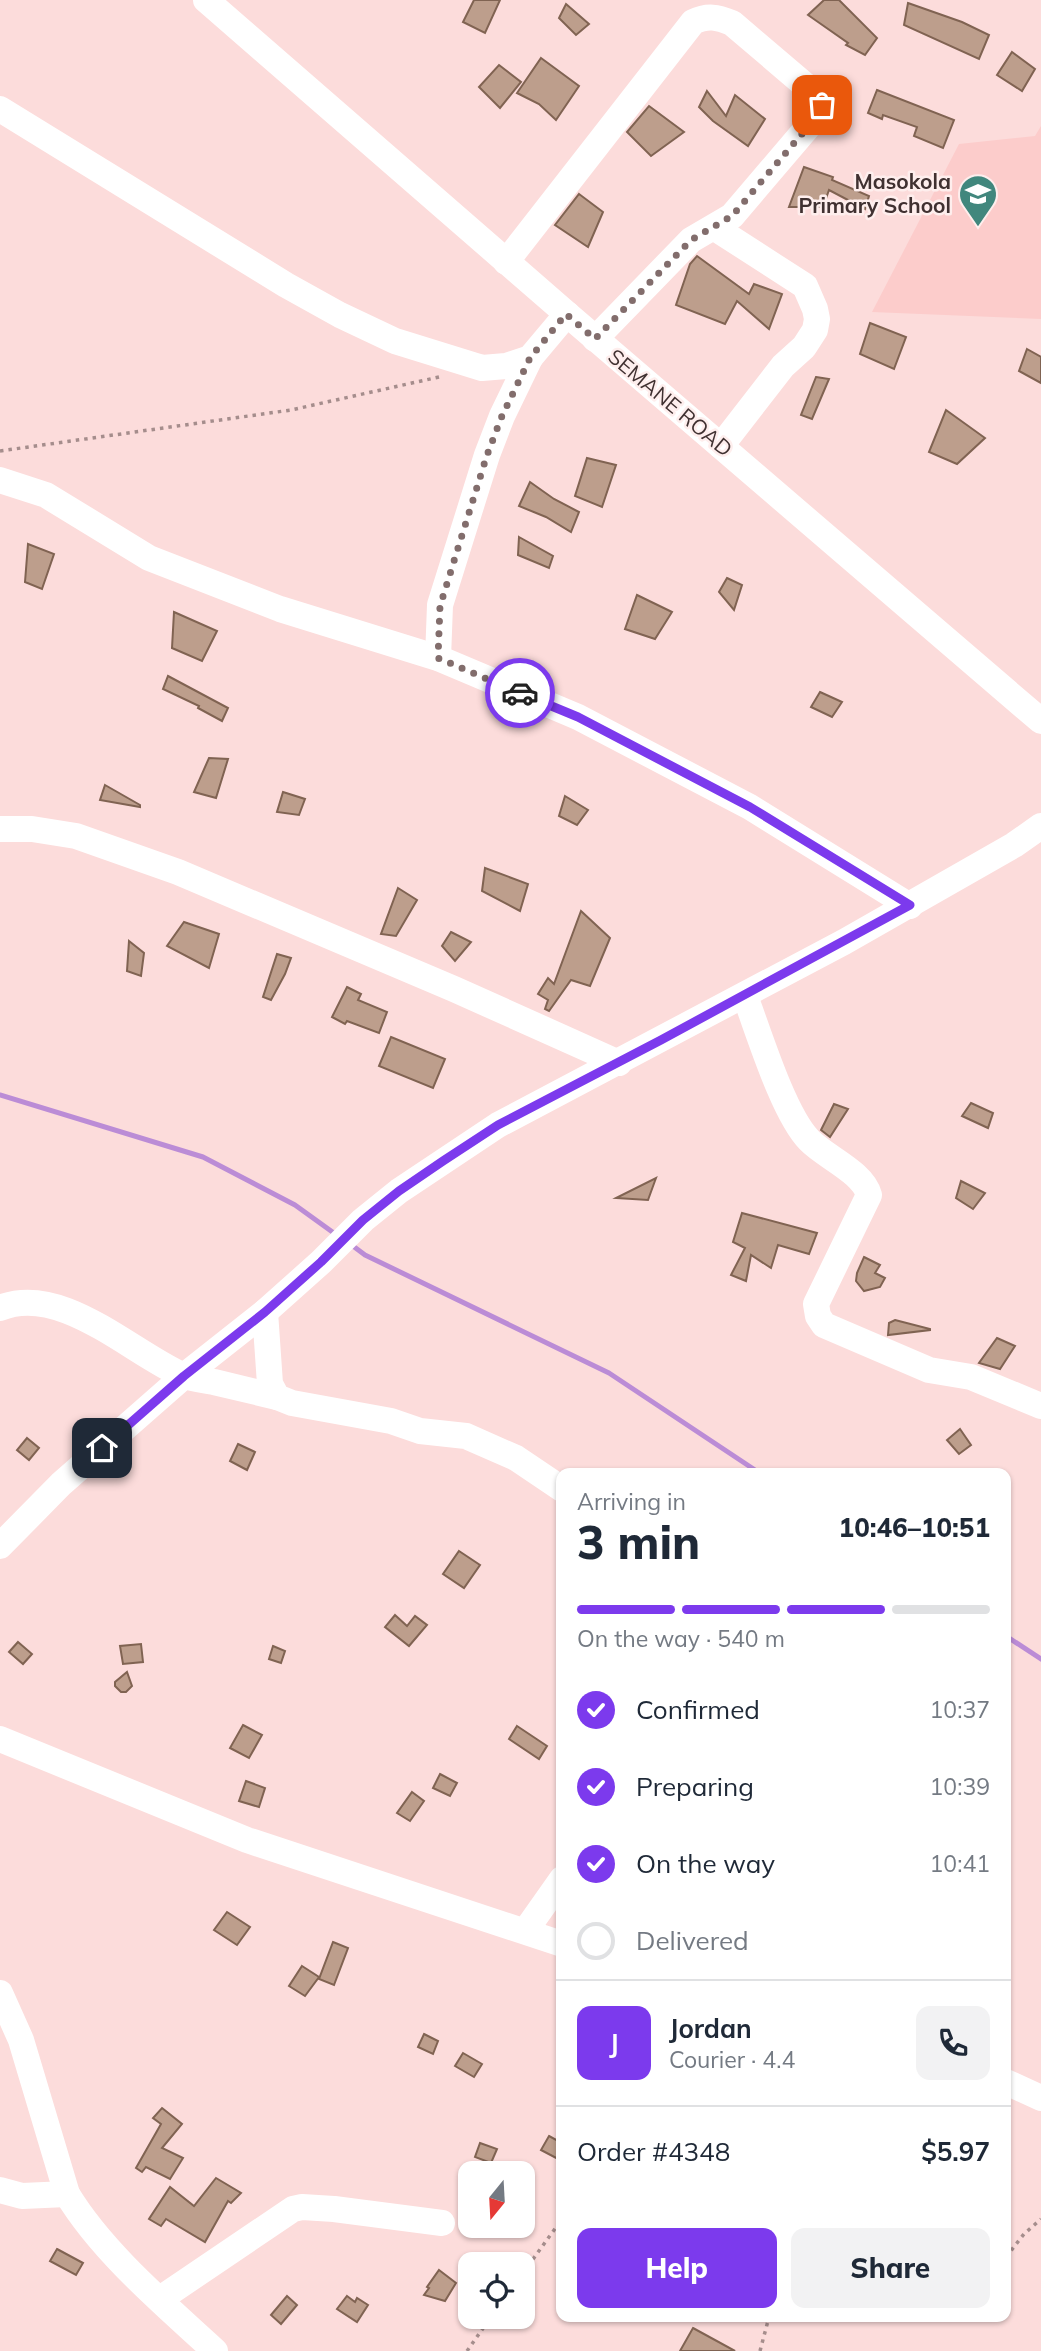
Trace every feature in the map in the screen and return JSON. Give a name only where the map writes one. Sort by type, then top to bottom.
[{"type":"street","name":"SEMANE ROAD","points":[[206,0],[566,314],[1041,721]]},
{"type":"street","points":[[506,262],[693,22],[705,16],[732,23],[820,98],[822,105],[818,115],[732,216],[691,240],[595,339]]},
{"type":"street","points":[[0,109],[286,285],[395,341],[482,368],[506,366],[530,358]]},
{"type":"street","points":[[715,228],[805,286],[817,319],[815,330],[804,347],[783,366],[721,446]]},
{"type":"street","points":[[438,658],[440,606],[487,455],[530,358],[566,314]]},
{"type":"street","points":[[0,480],[46,495],[149,558],[280,609],[438,658],[578,717],[738,800],[910,905]]},
{"type":"street","points":[[0,1546],[61,1484],[184,1376],[265,1312],[363,1220],[399,1191],[498,1125],[745,996],[910,905],[1014,845],[1041,826]]},
{"type":"street","points":[[0,829],[32,829],[76,836],[178,872],[454,989],[619,1063]]},
{"type":"street","points":[[745,996],[793,1119],[809,1140],[861,1181],[869,1195],[816,1304],[818,1316],[824,1325],[929,1370],[971,1377],[1041,1406]]},
{"type":"street","points":[[0,1308],[17,1302],[44,1304],[80,1316],[184,1376],[277,1397],[292,1403],[391,1421],[420,1430],[466,1436],[516,1458],[556,1485]]},
{"type":"street","points":[[265,1312],[270,1384],[277,1397]]},
{"type":"street","points":[[0,1739],[247,1840],[556,1942]]},
{"type":"street","points":[[526,1930],[556,1888]]},
{"type":"street","points":[[0,1993],[21,2040],[66,2194],[103,2242],[215,2351]]},
{"type":"street","points":[[1011,2084],[1041,2098]]},
{"type":"street","points":[[0,2190],[22,2196],[66,2194]]},
{"type":"street","points":[[160,2300],[293,2210],[302,2207],[443,2223]]},
{"type":"path","points":[[0,451],[291,410],[441,377]]},
{"type":"path","points":[[1011,2251],[1041,2219]]},
{"type":"path","points":[[535,2256],[556,2227]]},
{"type":"path","points":[[760,2351],[768,2322]]},
{"type":"path","points":[[467,2351],[483,2329]]},
{"type":"shaded area","name":"Masokola Primary School","points":[[1041,126],[1041,319],[872,312],[959,144],[1035,136]]},
{"type":"building","points":[[474,0],[500,0],[485,33],[463,22]]},
{"type":"building","points":[[824,0],[839,0],[877,38],[865,55],[846,45],[848,43],[808,15]]},
{"type":"building","points":[[908,3],[962,22],[989,35],[979,59],[904,25]]},
{"type":"building","points":[[566,4],[589,24],[576,35],[559,18]]},
{"type":"building","points":[[1012,52],[1035,69],[1022,91],[997,75]]},
{"type":"building","points":[[541,58],[579,86],[556,120],[539,104],[517,93]]},
{"type":"building","points":[[499,65],[521,82],[500,108],[479,87]]},
{"type":"building","points":[[877,90],[954,120],[943,148],[914,136],[917,127],[883,115],[882,119],[868,113]]},
{"type":"building","points":[[707,91],[726,116],[735,95],[765,119],[748,146],[713,121],[699,107]]},
{"type":"building","points":[[649,106],[684,132],[651,156],[627,132]]},
{"type":"building","points":[[804,167],[833,177],[832,180],[869,196],[865,209],[829,190],[823,207],[789,207]]},
{"type":"building","points":[[579,194],[603,212],[588,247],[555,225]]},
{"type":"building","points":[[697,256],[749,294],[754,284],[782,294],[769,329],[737,301],[725,324],[676,305],[690,264]]},
{"type":"building","points":[[870,323],[906,337],[894,369],[860,354]]},
{"type":"building","points":[[1027,349],[1041,357],[1041,383],[1019,371]]},
{"type":"building","points":[[816,377],[829,379],[812,419],[801,415]]},
{"type":"building","points":[[946,410],[985,438],[957,464],[929,452]]},
{"type":"building","points":[[587,458],[616,465],[602,507],[575,496]]},
{"type":"building","points":[[530,482],[579,512],[571,532],[546,517],[519,506]]},
{"type":"building","points":[[519,537],[553,556],[549,568],[518,555]]},
{"type":"building","points":[[28,544],[54,554],[42,589],[25,582]]},
{"type":"building","points":[[727,578],[742,585],[734,610],[719,592]]},
{"type":"building","points":[[637,595],[672,612],[655,639],[625,629]]},
{"type":"building","points":[[174,612],[217,631],[202,661],[172,648]]},
{"type":"building","points":[[168,676],[228,708],[222,721],[198,708],[199,706],[163,689]]},
{"type":"building","points":[[820,692],[842,702],[832,717],[811,707]]},
{"type":"building","points":[[209,758],[228,759],[216,798],[194,792]]},
{"type":"building","points":[[105,785],[140,805],[140,807],[100,800]]},
{"type":"building","points":[[283,792],[305,799],[299,815],[277,812]]},
{"type":"building","points":[[565,796],[588,810],[577,825],[559,816]]},
{"type":"building","points":[[485,868],[528,884],[520,911],[482,891]]},
{"type":"building","points":[[398,888],[417,900],[396,936],[381,934]]},
{"type":"building","points":[[581,911],[610,938],[590,986],[571,980],[549,1011],[545,1009],[548,1000],[538,994],[548,978],[554,984]]},
{"type":"building","points":[[184,922],[219,934],[209,968],[167,946]]},
{"type":"building","points":[[451,932],[471,942],[455,961],[442,946]]},
{"type":"building","points":[[129,941],[144,953],[141,976],[127,971]]},
{"type":"building","points":[[277,954],[291,958],[271,1000],[263,997]]},
{"type":"building","points":[[347,987],[361,994],[358,1000],[387,1012],[379,1033],[347,1021],[345,1024],[332,1017]]},
{"type":"building","points":[[391,1037],[445,1059],[433,1088],[379,1066]]},
{"type":"building","points":[[971,1103],[993,1113],[988,1128],[962,1116]]},
{"type":"building","points":[[834,1104],[848,1109],[830,1137],[821,1130]]},
{"type":"building","points":[[656,1178],[648,1200],[616,1198]]},
{"type":"building","points":[[961,1181],[985,1193],[973,1209],[956,1198]]},
{"type":"building","points":[[742,1213],[817,1233],[809,1254],[778,1245],[771,1268],[751,1255],[746,1281],[731,1275],[745,1248],[733,1242]]},
{"type":"building","points":[[864,1257],[880,1265],[875,1273],[885,1278],[880,1287],[864,1291],[856,1281]]},
{"type":"building","points":[[895,1320],[930,1330],[888,1335],[889,1323]]},
{"type":"building","points":[[997,1338],[1015,1346],[1000,1369],[979,1363]]},
{"type":"building","points":[[960,1429],[971,1445],[959,1454],[947,1440]]},
{"type":"building","points":[[27,1438],[39,1448],[29,1460],[17,1450]]},
{"type":"building","points":[[238,1444],[255,1452],[247,1470],[230,1461]]},
{"type":"building","points":[[459,1551],[480,1565],[464,1588],[443,1574]]},
{"type":"building","points":[[395,1615],[407,1626],[415,1616],[427,1625],[409,1646],[385,1627]]},
{"type":"building","points":[[18,1642],[32,1654],[23,1664],[9,1652]]},
{"type":"building","points":[[141,1644],[143,1662],[123,1664],[120,1646]]},
{"type":"building","points":[[273,1646],[285,1651],[281,1663],[269,1659]]},
{"type":"building","points":[[127,1672],[132,1686],[126,1692],[121,1692],[115,1682]]},
{"type":"building","points":[[243,1725],[262,1735],[249,1758],[230,1748]]},
{"type":"building","points":[[517,1726],[547,1746],[539,1759],[509,1739]]},
{"type":"building","points":[[440,1774],[457,1783],[450,1796],[433,1788]]},
{"type":"building","points":[[246,1781],[265,1788],[259,1807],[239,1801]]},
{"type":"building","points":[[412,1792],[424,1801],[410,1821],[397,1813]]},
{"type":"building","points":[[227,1912],[250,1927],[237,1945],[214,1930]]},
{"type":"building","points":[[333,1942],[348,1948],[334,1985],[319,1979]]},
{"type":"building","points":[[302,1966],[319,1977],[305,1996],[289,1986]]},
{"type":"building","points":[[424,2034],[438,2041],[433,2054],[418,2047]]},
{"type":"building","points":[[463,2053],[482,2064],[474,2077],[455,2066]]},
{"type":"building","points":[[162,2108],[182,2124],[162,2148],[183,2158],[170,2179],[146,2167],[142,2172],[136,2168],[161,2124],[153,2118]]},
{"type":"building","points":[[549,2136],[556,2140],[556,2158],[541,2150]]},
{"type":"building","points":[[480,2143],[497,2149],[492,2161],[475,2157]]},
{"type":"building","points":[[216,2178],[241,2193],[231,2203],[228,2201],[205,2242],[166,2219],[161,2226],[149,2219],[170,2187],[194,2206]]},
{"type":"building","points":[[57,2249],[83,2263],[76,2275],[50,2261]]},
{"type":"building","points":[[439,2270],[456,2283],[445,2301],[424,2295]]},
{"type":"building","points":[[287,2296],[297,2305],[281,2324],[271,2315]]},
{"type":"building","points":[[347,2296],[355,2302],[357,2298],[368,2305],[357,2322],[337,2309]]},
{"type":"building","points":[[693,2328],[735,2351],[680,2351]]},
{"type":"waterway","points":[[0,1095],[203,1157],[295,1205],[338,1236]]},
{"type":"waterway","points":[[349,1243],[365,1255],[609,1373],[752,1468]]},
{"type":"waterway","points":[[1011,1639],[1041,1659]]},
{"type":"way so far","points":[[520,693],[438,658],[440,606],[487,455],[530,358],[566,314],[595,339],[691,240],[732,216],[818,115],[822,105]]},
{"type":"place","name":"Masokola Primary School","points":[[978,228]]},
{"type":"route","points":[[102,1448],[184,1376],[265,1312],[363,1220],[443,1161],[498,1125],[910,905],[750,807],[578,717],[520,693]]}]
